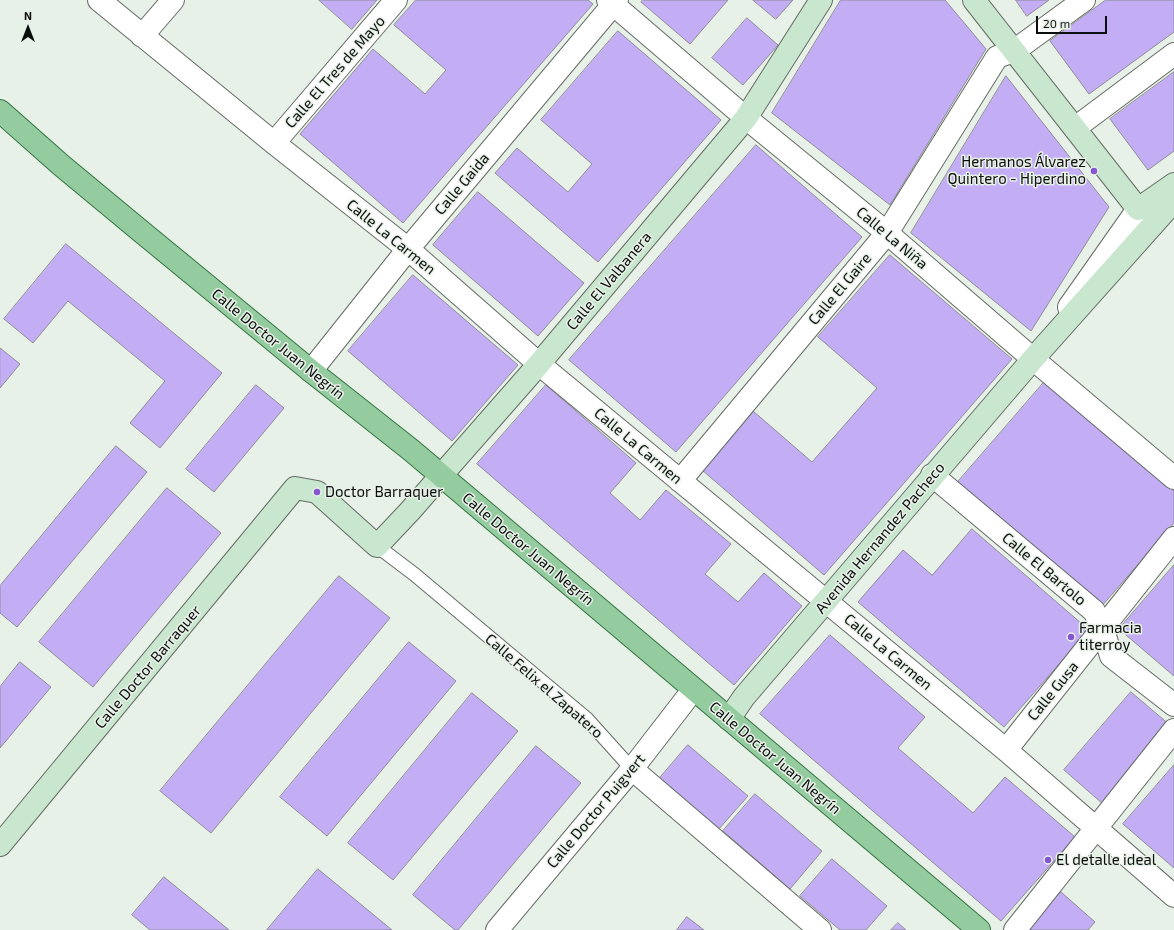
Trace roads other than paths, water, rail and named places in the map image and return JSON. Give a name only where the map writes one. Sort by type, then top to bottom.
[{"type":"main road","name":"Calle Doctor Juan Negrín","points":[[0,111],[67,170],[441,476],[979,930]]},
{"type":"street","name":"Calle La Carmen","points":[[99,0],[274,143],[408,249],[539,364],[1006,750],[1174,896]]},
{"type":"street","points":[[142,36],[173,0]]},
{"type":"street","name":"Calle El Tres de Mayo","points":[[274,143],[396,0]]},
{"type":"street","name":"Calle El Valbanera","points":[[377,546],[410,512],[539,364],[746,118],[821,0]]},
{"type":"street","points":[[974,0],[1138,209],[1174,184]]},
{"type":"street","name":"Calle El Gaire","points":[[680,481],[887,233],[997,57],[1014,51],[1084,0]]},
{"type":"street","name":"Calle La Niña","points":[[613,1],[746,118],[887,233],[1032,359],[1174,478]]},
{"type":"street","name":"Calle Gaida","points":[[311,371],[408,249],[613,1]]},
{"type":"street","points":[[1074,128],[1174,54]]},
{"type":"street","name":"Avenida Hernandez Pacheco","points":[[730,719],[744,698],[932,475],[1032,359],[1169,207]]},
{"type":"street","name":"Avenida Hernandez Pacheco","points":[[1032,359],[1138,209]]},
{"type":"street","name":"Calle El Bartolo","points":[[932,475],[1094,611],[1103,629],[1111,656],[1174,705]]},
{"type":"street","name":"Calle Felix el Zapatero","points":[[295,488],[317,492],[377,546]]},
{"type":"street","name":"Calle Doctor Barraquer","points":[[0,845],[295,488]]},
{"type":"street","name":"Calle Gusa","points":[[1006,750],[1174,538]]},
{"type":"street","name":"Calle Doctor Puigvert","points":[[497,930],[632,769],[693,690]]},
{"type":"street","points":[[1014,930],[1174,730]]},
{"type":"street","name":"Calle Felix el Zapatero","points":[[632,769],[820,930]]},
{"type":"lane","name":"Calle Felix el Zapatero","points":[[377,546],[414,574],[587,719],[632,769]]},
{"type":"place","name":"Hermanos Álvarez Quintero - Hiperdino","points":[[1094,171]]},
{"type":"place","name":"Doctor Barraquer","points":[[317,492]]},
{"type":"place","name":"Farmacia titerroy","points":[[1071,637]]},
{"type":"place","name":"El detalle ideal","points":[[1048,860]]}]
